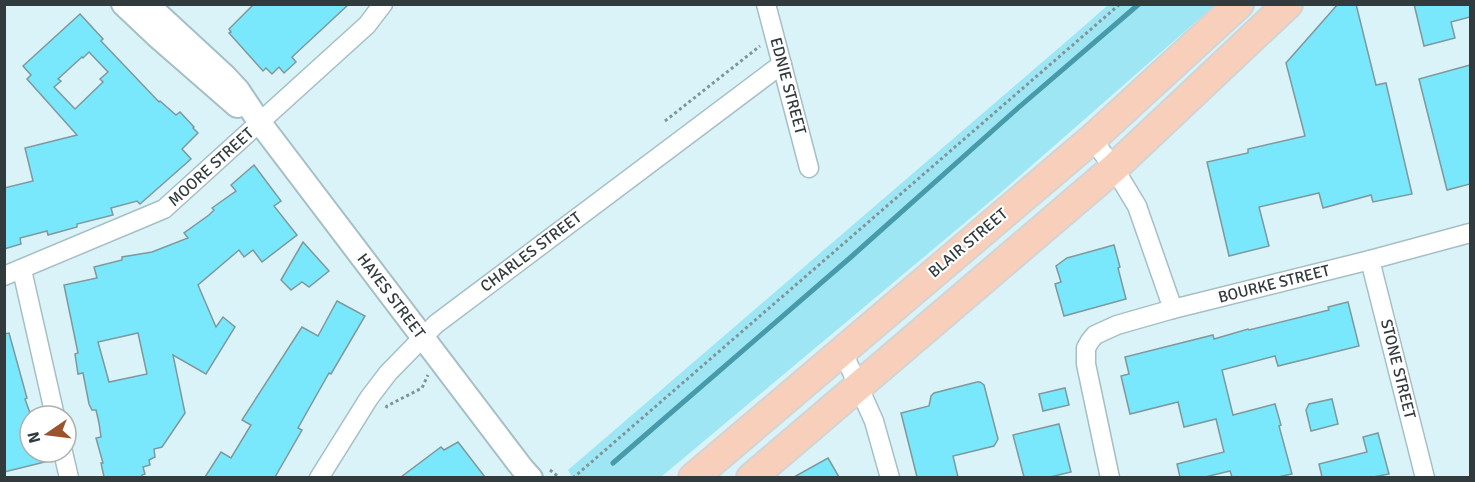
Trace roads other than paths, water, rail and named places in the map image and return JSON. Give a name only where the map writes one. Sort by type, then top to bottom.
[{"type":"main road","name":"BLAIR STREET","points":[[693,477],[1092,139],[1239,4]]},
{"type":"main road","points":[[751,477],[1114,168],[1288,4]]},
{"type":"street","name":"HAYES STREET","points":[[123,4],[228,100],[260,123]]},
{"type":"street","name":"HAYES STREET","points":[[147,4],[238,90],[260,123],[422,338],[530,472]]},
{"type":"street","name":"MOORE STREET","points":[[13,273],[164,209],[367,25],[383,4]]},
{"type":"street","name":"EDNIE STREET","points":[[766,4],[809,168]]},
{"type":"street","name":"CHARLES STREET","points":[[319,477],[369,398],[388,373],[436,324],[782,64]]},
{"type":"street","points":[[1092,139],[1129,190],[1143,219],[1173,309]]},
{"type":"street","name":"BOURKE STREET","points":[[1110,477],[1086,364],[1086,348],[1095,335],[1117,325],[1173,309],[1470,233]]},
{"type":"street","name":"STONE STREET","points":[[1370,260],[1425,477]]},
{"type":"street","points":[[13,273],[51,404]]},
{"type":"street","points":[[843,350],[874,421],[890,477]]},
{"type":"waterway","points":[[613,463],[1139,4]]}]
